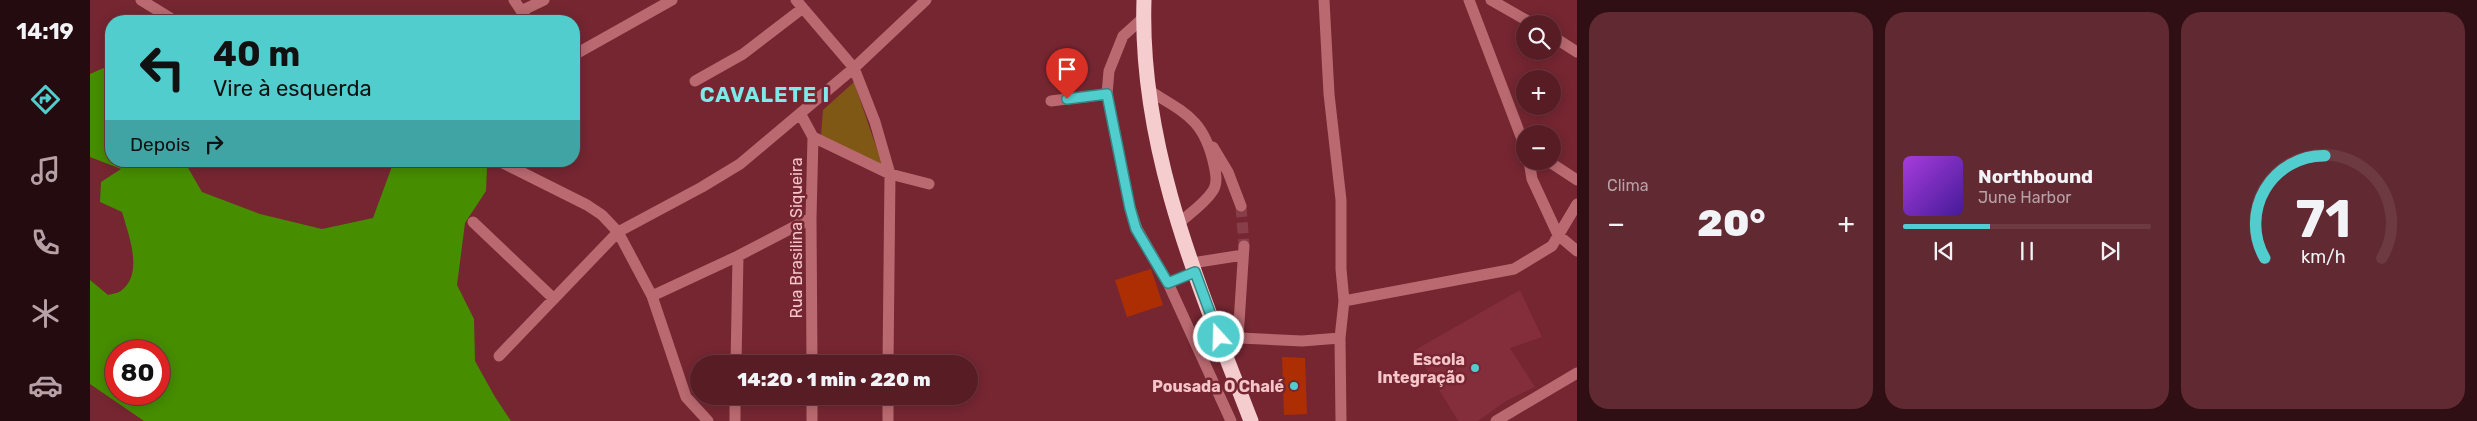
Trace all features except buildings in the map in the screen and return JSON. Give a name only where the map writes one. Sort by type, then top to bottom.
[{"type":"highway","points":[[1144,0],[1143,18],[1148,90],[1166,184],[1193,267],[1252,421]]},
{"type":"street","points":[[142,0],[166,15]]},
{"type":"street","points":[[514,0],[524,15]]},
{"type":"street","points":[[521,11],[544,0]]},
{"type":"street","points":[[580,52],[672,0]]},
{"type":"street","points":[[499,356],[618,232],[702,187],[740,164],[854,68],[926,0]]},
{"type":"street","points":[[1324,0],[1329,94],[1341,200],[1341,269],[1344,301],[1340,338],[1341,421]]},
{"type":"street","points":[[1469,0],[1517,125]]},
{"type":"street","points":[[1491,0],[1513,5],[1524,15]]},
{"type":"street","points":[[694,81],[742,54],[799,4],[854,68],[875,122],[890,174],[888,355]]},
{"type":"street","points":[[1143,18],[1123,36],[1109,71],[1107,94],[1130,208],[1136,229],[1168,283],[1230,421]]},
{"type":"street","points":[[1561,42],[1577,52]]},
{"type":"street","points":[[1148,90],[1192,118],[1228,172],[1241,206]]},
{"type":"street","points":[[1051,101],[1107,94]]},
{"type":"street","name":"Rua Brasilina Siqueira","points":[[800,115],[814,137],[811,218],[812,355]]},
{"type":"street","points":[[1178,224],[1213,191],[1217,177],[1203,132]]},
{"type":"street","points":[[814,137],[890,174],[929,184]]},
{"type":"street","points":[[511,167],[587,205],[602,216],[618,232],[652,296],[686,397],[705,418]]},
{"type":"street","points":[[1530,170],[1532,179],[1558,235],[1577,251]]},
{"type":"street","points":[[1561,170],[1577,180]]},
{"type":"street","points":[[1344,301],[1514,269],[1552,246],[1577,204]]},
{"type":"street","points":[[652,296],[738,256],[811,218]]},
{"type":"street","points":[[473,222],[554,299]]},
{"type":"street","points":[[1168,283],[1193,267],[1244,250],[1238,338]]},
{"type":"street","points":[[736,355],[738,256]]},
{"type":"street","points":[[1219,337],[1302,341],[1340,338]]},
{"type":"street","points":[[1496,421],[1510,418],[1577,373]]},
{"type":"street","points":[[735,405],[735,421]]},
{"type":"street","points":[[812,405],[812,421]]},
{"type":"street","points":[[888,405],[888,421]]},
{"type":"shaded area","points":[[105,67],[105,163],[90,157],[90,74]]},
{"type":"shaded area","points":[[854,82],[883,167],[821,136],[823,110]]},
{"type":"shaded area","points":[[116,167],[187,167],[202,192],[260,214],[322,229],[373,218],[392,167],[487,167],[486,191],[465,223],[457,285],[474,319],[475,361],[511,421],[144,421],[121,405],[170,405],[170,340],[105,340],[105,394],[90,384],[90,280],[108,295],[117,293],[129,283],[133,263],[130,241],[122,212],[100,202],[101,182],[121,169]]},
{"type":"shaded area","name":"Escola Integração","points":[[1520,290],[1542,337],[1510,348],[1535,387],[1506,401],[1478,421],[1458,421],[1415,350]]},
{"type":"tunnel","points":[[1241,206],[1244,246]]},
{"type":"place","name":"Escola Integração","points":[[1475,368]]},
{"type":"place","name":"Pousada O Chalé","points":[[1294,386]]},
{"type":"district","name":"CAVALETE I","points":[[765,94]]},
{"type":"route","points":[[1067,99],[1107,94],[1136,229],[1168,283],[1195,272],[1219,337]]}]
